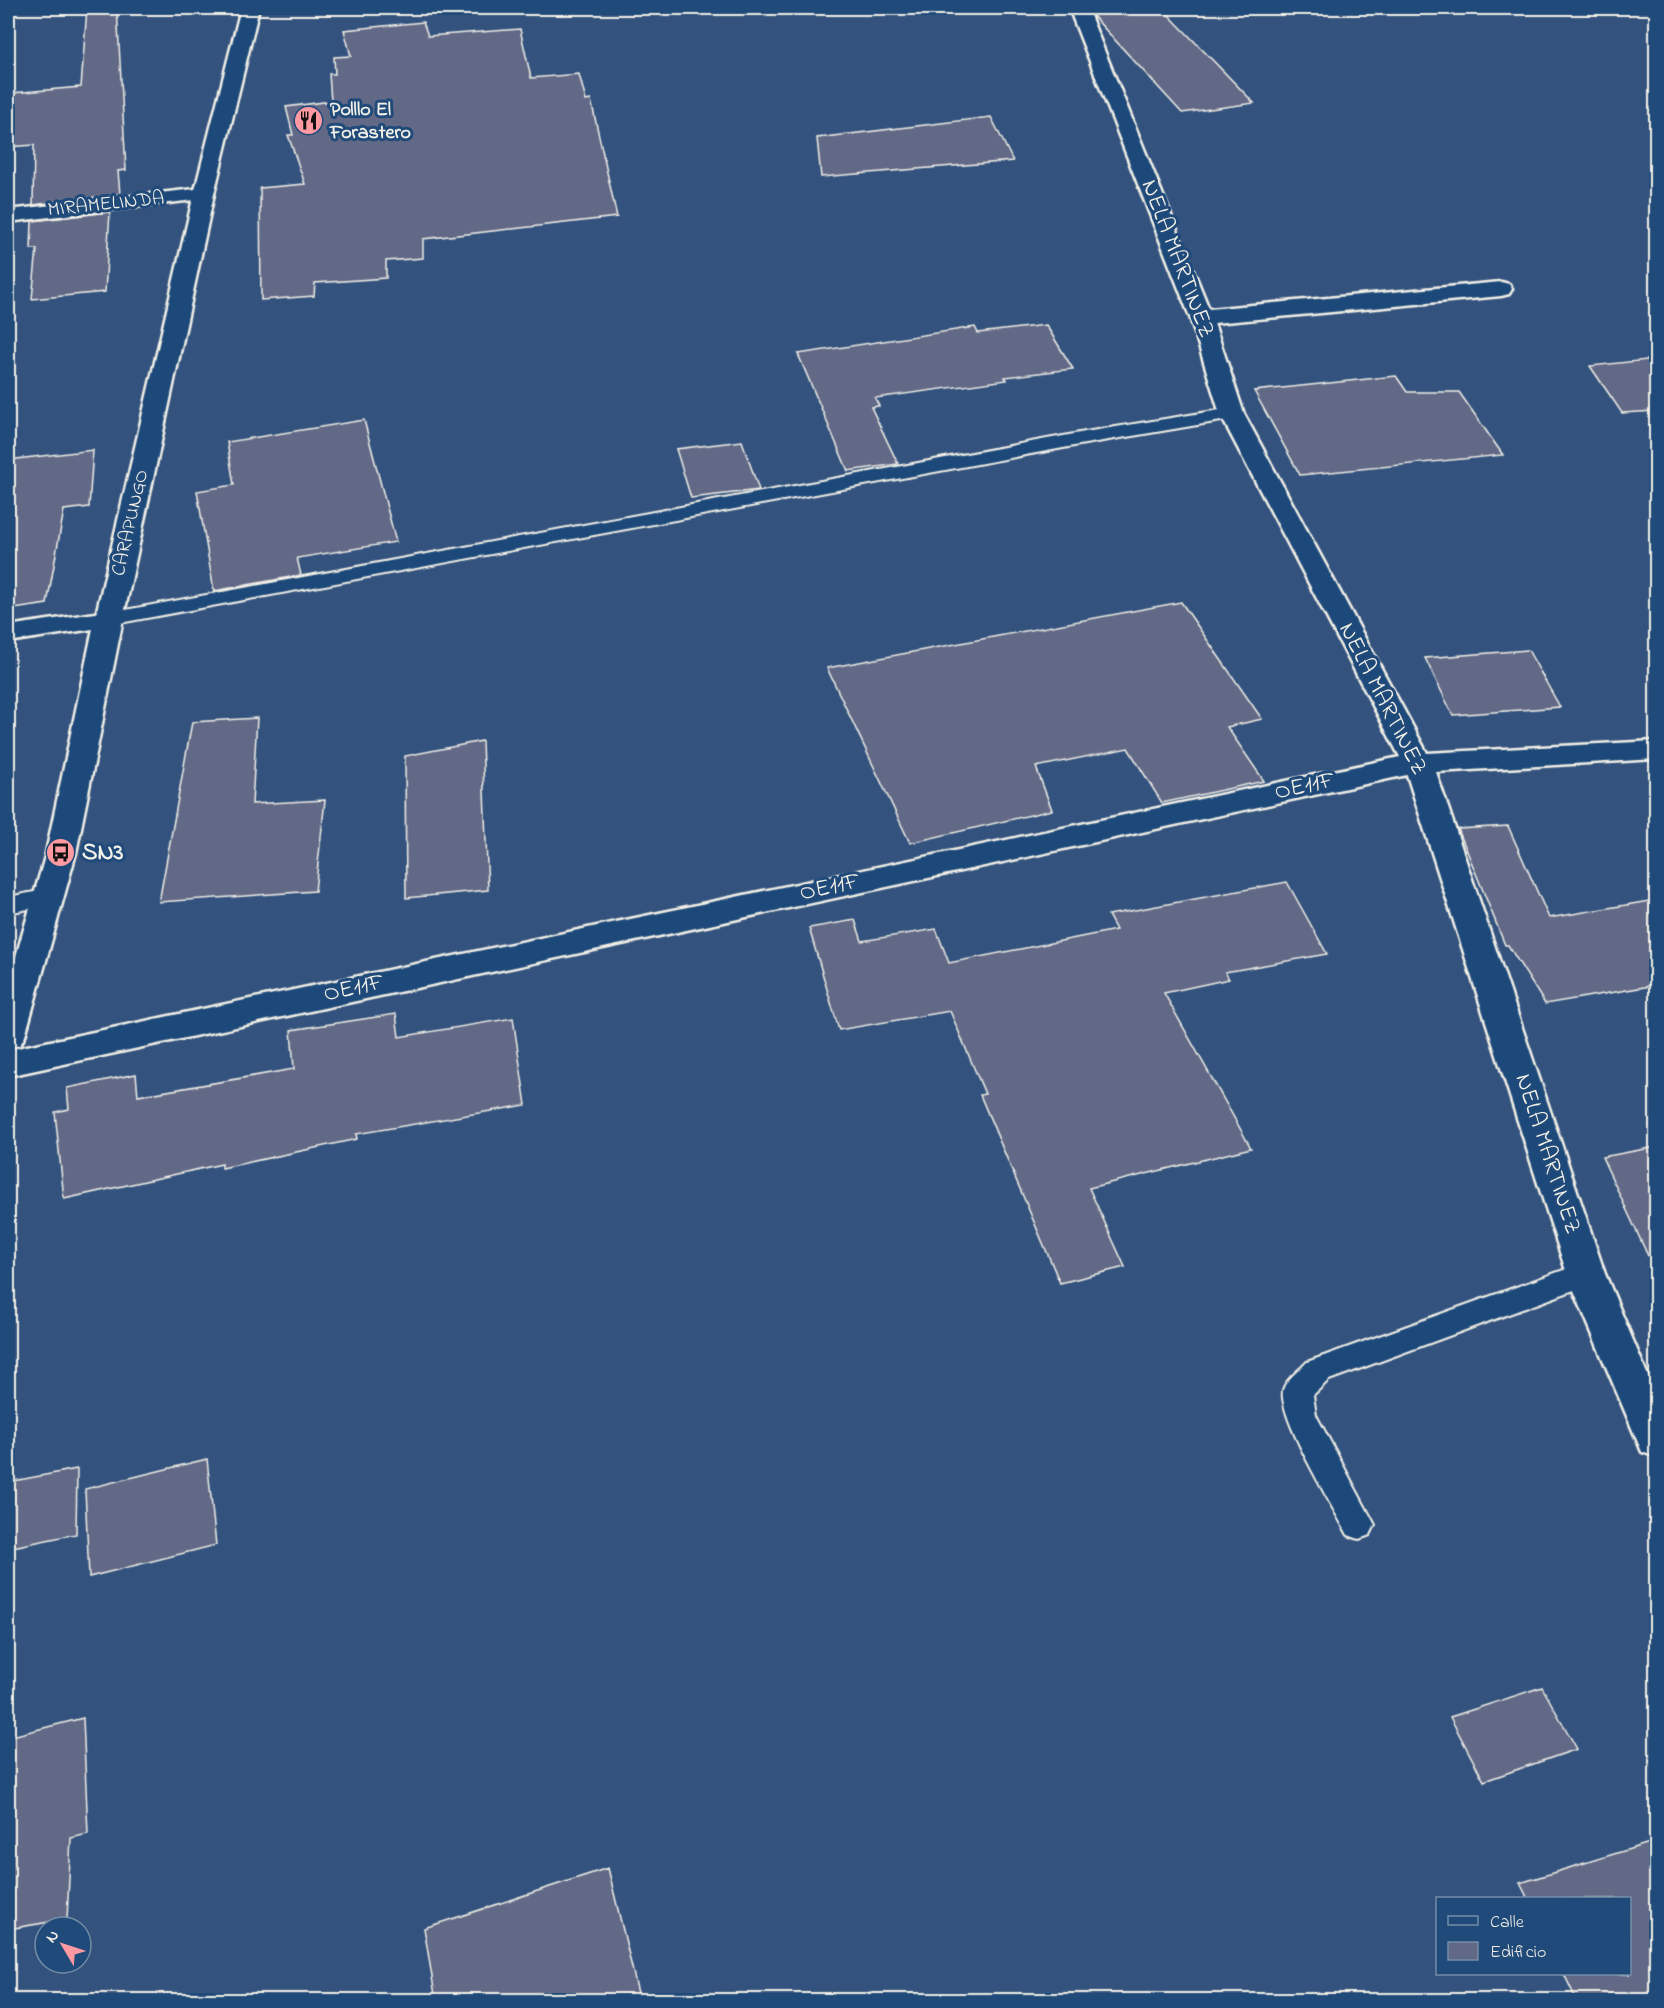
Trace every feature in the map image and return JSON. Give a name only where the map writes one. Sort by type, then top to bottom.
[{"type":"street","name":"CARAPUNGO","points":[[8,1036],[50,897],[109,619],[204,194],[250,8]]},
{"type":"street","name":"NELA MARTINEZ","points":[[1078,8],[1201,317],[1232,414],[1418,763],[1586,1274],[1655,1435]]},
{"type":"street","name":"MIRAMELINDA","points":[[8,216],[204,194]]},
{"type":"street","points":[[1201,317],[1501,289]]},
{"type":"street","points":[[8,634],[109,619]]},
{"type":"street","name":"OE11F","points":[[8,1063],[1418,763],[1656,750]]},
{"type":"lane","points":[[109,619],[1062,442],[1232,414]]},
{"type":"lane","points":[[8,905],[50,897]]},
{"type":"lane","points":[[1359,1525],[1300,1416],[1298,1391],[1318,1371],[1586,1274]]},
{"type":"building","points":[[87,8],[117,8],[126,170],[118,171],[120,194],[33,205],[34,145],[8,147],[8,111],[12,93],[81,87]]},
{"type":"building","points":[[1162,8],[1254,103],[1182,113],[1092,15]]},
{"type":"building","points":[[423,22],[428,36],[520,29],[531,78],[579,74],[586,101],[591,100],[617,217],[423,239],[423,258],[386,261],[386,278],[315,283],[314,296],[261,300],[260,188],[305,184],[288,135],[293,135],[286,107],[331,101],[329,74],[335,74],[334,57],[351,56],[344,30]]},
{"type":"building","points":[[991,117],[1013,161],[821,177],[817,138]]},
{"type":"building","points":[[110,212],[105,292],[32,299],[37,249],[31,249],[32,221]]},
{"type":"building","points":[[1046,325],[1073,369],[1005,377],[1007,380],[875,398],[879,406],[871,407],[898,464],[848,471],[798,354],[975,327],[978,333]]},
{"type":"building","points":[[1656,359],[1656,411],[1622,413],[1590,366]]},
{"type":"building","points":[[1396,376],[1407,392],[1459,392],[1503,455],[1300,475],[1254,391]]},
{"type":"building","points":[[364,420],[396,542],[297,558],[301,575],[214,591],[197,491],[234,485],[227,442]]},
{"type":"building","points":[[742,441],[759,490],[691,498],[676,449]]},
{"type":"building","points":[[93,450],[89,507],[64,510],[47,604],[8,610],[8,460]]},
{"type":"building","points":[[1181,602],[1262,719],[1227,727],[1264,781],[1162,803],[1128,748],[1036,767],[1052,810],[910,843],[827,668]]},
{"type":"building","points":[[1528,650],[1560,707],[1453,715],[1425,658]]},
{"type":"building","points":[[257,718],[252,804],[325,800],[315,891],[159,902],[192,722]]},
{"type":"building","points":[[482,741],[488,890],[406,898],[405,756]]},
{"type":"building","points":[[1508,826],[1549,918],[1656,900],[1656,985],[1545,1004],[1508,945],[1505,945],[1458,829]]},
{"type":"building","points":[[1287,882],[1327,954],[1225,972],[1229,979],[1164,993],[1251,1148],[1089,1188],[1125,1267],[1060,1283],[980,1095],[985,1094],[950,1011],[839,1030],[809,928],[855,920],[862,941],[936,929],[949,963],[1116,930],[1108,915]]},
{"type":"building","points":[[396,1014],[399,1037],[513,1018],[526,1105],[356,1134],[357,1139],[222,1168],[222,1164],[64,1199],[55,1112],[69,1109],[67,1088],[136,1074],[138,1096],[294,1069],[291,1030]]},
{"type":"building","points":[[1656,1147],[1656,1273],[1602,1157]]},
{"type":"building","points":[[207,1459],[216,1545],[89,1577],[85,1489]]},
{"type":"building","points":[[77,1469],[76,1534],[8,1548],[8,1482]]},
{"type":"building","points":[[1542,1687],[1577,1749],[1484,1781],[1450,1717]]},
{"type":"building","points":[[83,1718],[88,1834],[71,1838],[67,1915],[33,1915],[33,1925],[8,1929],[8,1737]]},
{"type":"building","points":[[1656,1841],[1656,2001],[1577,2001],[1564,1975],[1631,1975],[1631,1897],[1527,1897],[1520,1883]]},
{"type":"building","points":[[608,1868],[640,2001],[436,2001],[424,1928]]},
{"type":"place","name":"Polllo El Forastero","points":[[309,121]]},
{"type":"place","name":"SN3","points":[[61,853]]}]
